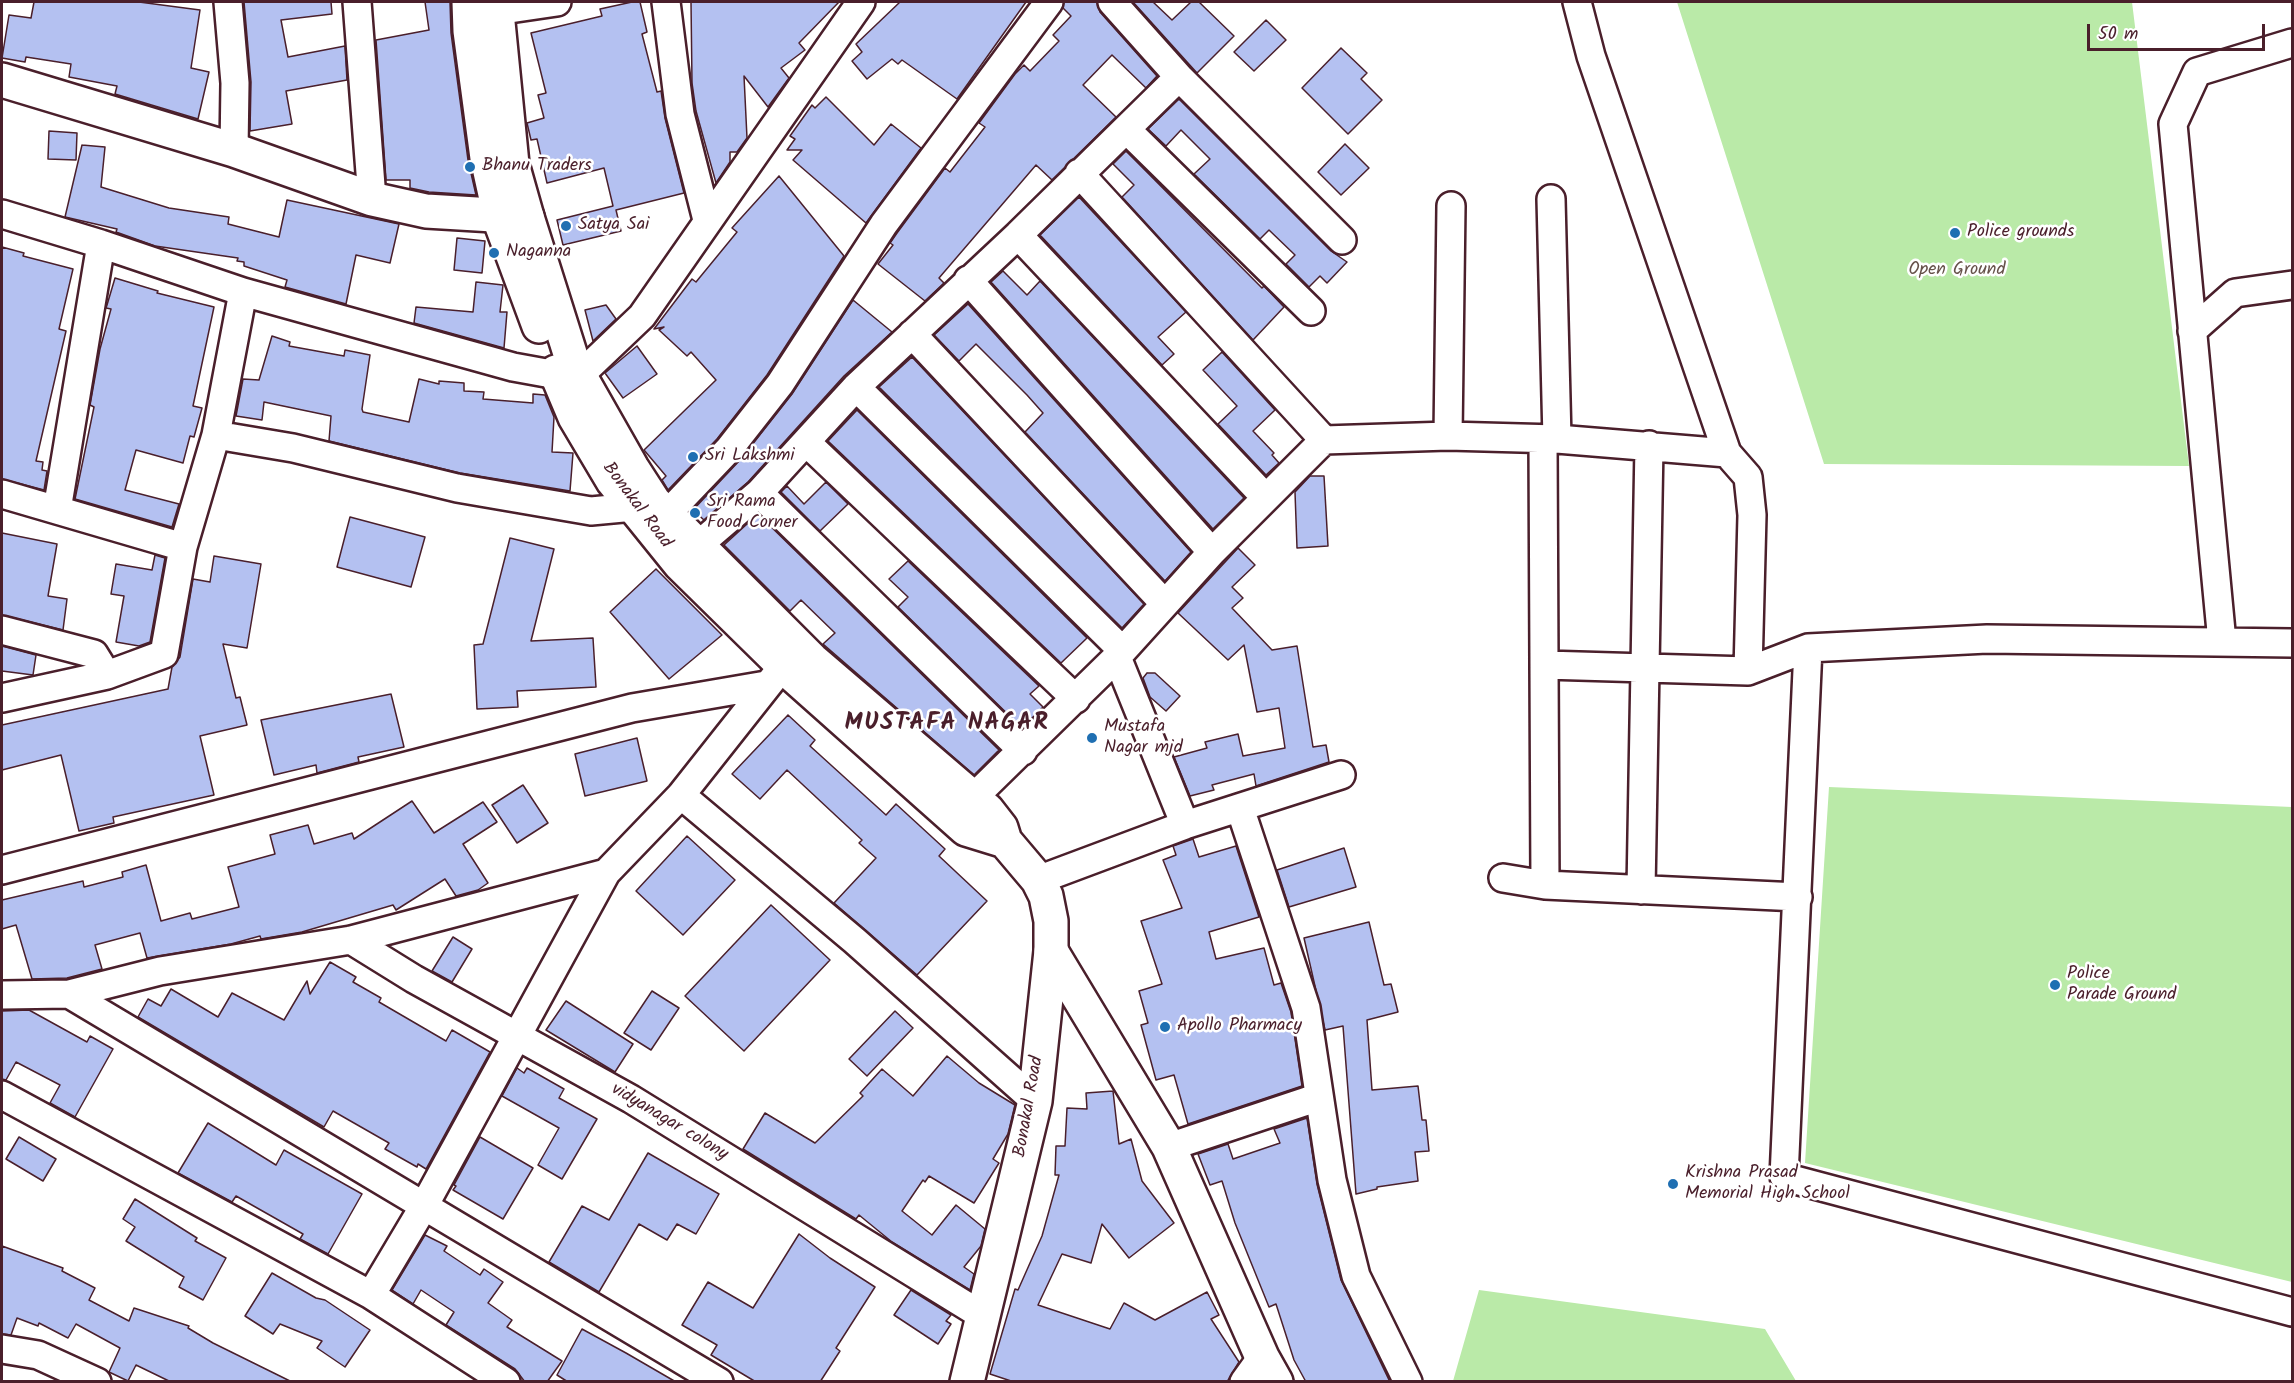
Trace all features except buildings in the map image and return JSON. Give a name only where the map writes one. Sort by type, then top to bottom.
[{"type":"main road","name":"Bonakal Road","points":[[487,5],[470,31],[484,135],[568,376],[575,417],[613,481],[775,676],[966,829],[1005,841]]},
{"type":"main road","points":[[2,80],[234,150],[372,199],[426,211],[513,216]]},
{"type":"main road","name":"Bonakal Road","points":[[568,376],[654,502],[696,547],[812,660],[995,818],[1005,841],[1038,880],[1046,896],[1051,921],[1052,951],[1035,1101],[967,1382]]},
{"type":"main road","points":[[1052,951],[1169,1147],[1260,1373]]},
{"type":"street","points":[[228,2],[235,83],[234,150]]},
{"type":"street","points":[[357,2],[372,199]]},
{"type":"street","points":[[487,5],[557,2]]},
{"type":"street","points":[[666,2],[680,114],[707,220]]},
{"type":"street","points":[[2,214],[101,244],[243,292],[513,367],[568,376],[642,315],[861,2]]},
{"type":"street","points":[[667,514],[729,449],[780,384],[884,224],[1049,2]]},
{"type":"street","points":[[1112,2],[1179,77],[1342,240]]},
{"type":"street","points":[[1577,2],[1591,56],[1727,453],[1748,477],[1752,515],[1748,671]]},
{"type":"street","points":[[2222,642],[2173,124],[2197,72],[2292,43]]},
{"type":"street","points":[[696,547],[759,492],[856,387],[1018,235],[1179,77]]},
{"type":"street","points":[[1126,129],[1311,310]]},
{"type":"street","points":[[1079,173],[1324,441]]},
{"type":"street","points":[[1545,885],[1545,665],[1550,440],[1551,199]]},
{"type":"street","points":[[1448,436],[1452,206]]},
{"type":"street","points":[[1018,235],[1265,497]]},
{"type":"street","points":[[57,510],[101,244]]},
{"type":"street","points":[[968,280],[1212,552]]},
{"type":"street","points":[[2192,331],[2235,293],[2292,285]]},
{"type":"street","points":[[2,698],[107,675],[164,654],[183,547],[216,435],[243,292]]},
{"type":"street","points":[[912,334],[1164,603]]},
{"type":"street","points":[[856,387],[1120,654],[1185,825]]},
{"type":"street","points":[[216,435],[294,448],[457,488],[591,511],[634,507]]},
{"type":"street","points":[[973,798],[1076,699],[1212,552],[1324,441],[1448,436],[1649,445],[1727,453]]},
{"type":"street","points":[[806,442],[1076,699]]},
{"type":"street","points":[[1641,890],[1649,445]]},
{"type":"street","points":[[759,492],[1023,752]]},
{"type":"street","points":[[2,494],[183,547]]},
{"type":"street","points":[[2,630],[94,654],[107,675]]},
{"type":"street","points":[[1545,665],[1645,666],[1748,671],[1808,648],[1987,639],[2292,643]]},
{"type":"street","points":[[1808,648],[1784,1177],[2292,1312]]},
{"type":"street","points":[[371,1295],[424,1206],[606,873],[681,795],[775,676]]},
{"type":"street","points":[[2,870],[633,708],[775,676]]},
{"type":"street","points":[[1038,880],[1185,825],[1341,775]]},
{"type":"street","points":[[681,795],[855,941],[1035,1101]]},
{"type":"street","points":[[1240,808],[1306,1008],[1332,1180],[1356,1276],[1408,1382]]},
{"type":"street","points":[[4,989],[69,994],[160,970],[351,940],[606,873]]},
{"type":"street","points":[[1503,878],[1545,885],[1798,897]]},
{"type":"street","name":"vidyanagar colony","points":[[351,940],[414,979],[631,1099],[983,1316]]},
{"type":"street","points":[[69,994],[719,1382]]},
{"type":"street","points":[[2,1095],[15,1105],[371,1295],[506,1382]]},
{"type":"street","points":[[1169,1147],[1319,1097]]},
{"type":"street","points":[[2,1349],[38,1355],[97,1382]]},
{"type":"green space","name":"Police grounds","points":[[1677,2],[2132,2],[2189,466],[1824,464]]},
{"type":"green space","name":"Police Parade Ground","points":[[1829,787],[2292,807],[2292,1282],[1805,1163]]},
{"type":"green space","points":[[1479,1290],[1765,1329],[1796,1381],[1453,1381]]},
{"type":"place","name":"Bhanu Traders","points":[[470,167]]},
{"type":"place","name":"Satya Sai","points":[[566,226]]},
{"type":"place","name":"Police grounds","points":[[1955,233]]},
{"type":"place","name":"Naganna","points":[[494,253]]},
{"type":"place","name":"Sri Lakshmi","points":[[693,457]]},
{"type":"place","name":"Sri Rama Food Corner","points":[[695,513]]},
{"type":"place","name":"Mustafa Nagar mjd","points":[[1092,738]]},
{"type":"place","name":"Police Parade Ground","points":[[2055,985]]},
{"type":"place","name":"Apollo Pharmacy","points":[[1165,1027]]},
{"type":"place","name":"Krishna Prasad Memorial High School","points":[[1673,1184]]},
{"type":"district","name":"MUSTAFA NAGAR","points":[[947,725]]},
{"type":"park label","name":"Open Ground","points":[[1957,271]]}]
